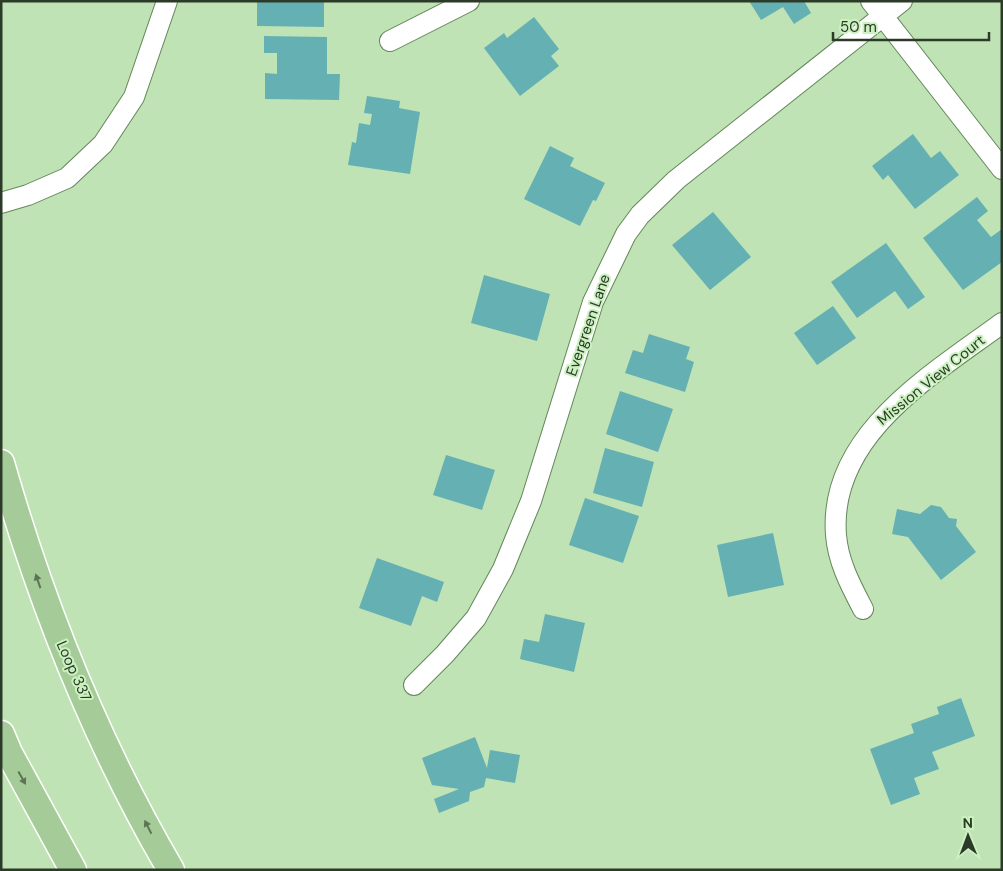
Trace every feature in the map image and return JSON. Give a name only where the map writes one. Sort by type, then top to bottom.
[{"type":"main road","name":"Loop 337","points":[[1,463],[26,545],[67,658],[124,778],[172,870]]},
{"type":"main road","points":[[1,734],[9,753],[73,870]]},
{"type":"street","points":[[1,203],[28,195],[66,178],[103,144],[134,97],[167,1]]},
{"type":"street","points":[[390,41],[469,1]]},
{"type":"street","name":"Evergreen Lane","points":[[414,685],[476,618],[503,569],[530,501],[593,302],[626,234],[640,215],[676,180],[877,9],[902,1]]},
{"type":"street","points":[[877,9],[1002,169]]},
{"type":"street","name":"Mission View Court","points":[[863,610],[842,564],[836,535],[837,508],[842,485],[851,461],[879,421],[920,386],[1002,323]]},
{"type":"building","points":[[257,1],[324,1],[324,27],[257,26]]},
{"type":"building","points":[[749,1],[804,1],[811,13],[794,24],[783,7],[761,20]]},
{"type":"building","points":[[534,17],[559,49],[551,56],[559,66],[520,96],[484,48],[504,33],[507,38]]},
{"type":"building","points":[[264,36],[327,37],[327,74],[340,74],[339,100],[265,99],[265,73],[277,74],[277,53],[264,53]]},
{"type":"building","points":[[367,96],[400,101],[399,108],[420,112],[410,174],[348,165],[352,142],[356,143],[359,123],[370,125],[372,114],[364,113]]},
{"type":"building","points":[[913,134],[931,158],[940,151],[959,175],[915,209],[888,175],[883,180],[872,166]]},
{"type":"building","points":[[550,146],[574,158],[570,166],[605,183],[596,201],[593,200],[580,226],[524,199]]},
{"type":"building","points":[[977,197],[988,211],[977,220],[991,237],[1002,229],[1002,262],[963,290],[923,238]]},
{"type":"building","points":[[713,212],[751,257],[710,290],[672,245]]},
{"type":"building","points":[[886,243],[925,297],[908,309],[895,291],[857,318],[831,282]]},
{"type":"building","points":[[484,275],[550,294],[537,341],[471,323]]},
{"type":"building","points":[[833,306],[856,338],[817,365],[794,333]]},
{"type":"building","points":[[649,334],[690,347],[686,359],[694,362],[685,392],[625,373],[633,350],[643,353]]},
{"type":"building","points":[[620,391],[673,409],[658,452],[606,434]]},
{"type":"building","points":[[605,448],[654,462],[642,507],[593,493]]},
{"type":"building","points":[[446,455],[495,470],[482,510],[433,495]]},
{"type":"building","points":[[585,498],[639,516],[623,563],[569,545]]},
{"type":"building","points":[[931,505],[941,507],[949,518],[957,519],[956,526],[976,552],[941,580],[908,537],[892,534],[897,509],[920,514]]},
{"type":"building","points":[[773,533],[784,585],[728,597],[717,545]]},
{"type":"building","points":[[377,558],[444,582],[437,602],[422,596],[411,626],[359,608]]},
{"type":"building","points":[[545,614],[585,623],[574,672],[520,659],[524,639],[539,642]]},
{"type":"building","points":[[961,698],[975,736],[932,752],[939,769],[914,778],[920,794],[891,805],[870,749],[914,733],[911,724],[939,714],[937,707]]},
{"type":"building","points":[[475,737],[487,768],[490,750],[520,755],[515,783],[486,778],[484,787],[470,792],[469,801],[439,813],[434,799],[459,789],[432,785],[422,758]]}]
